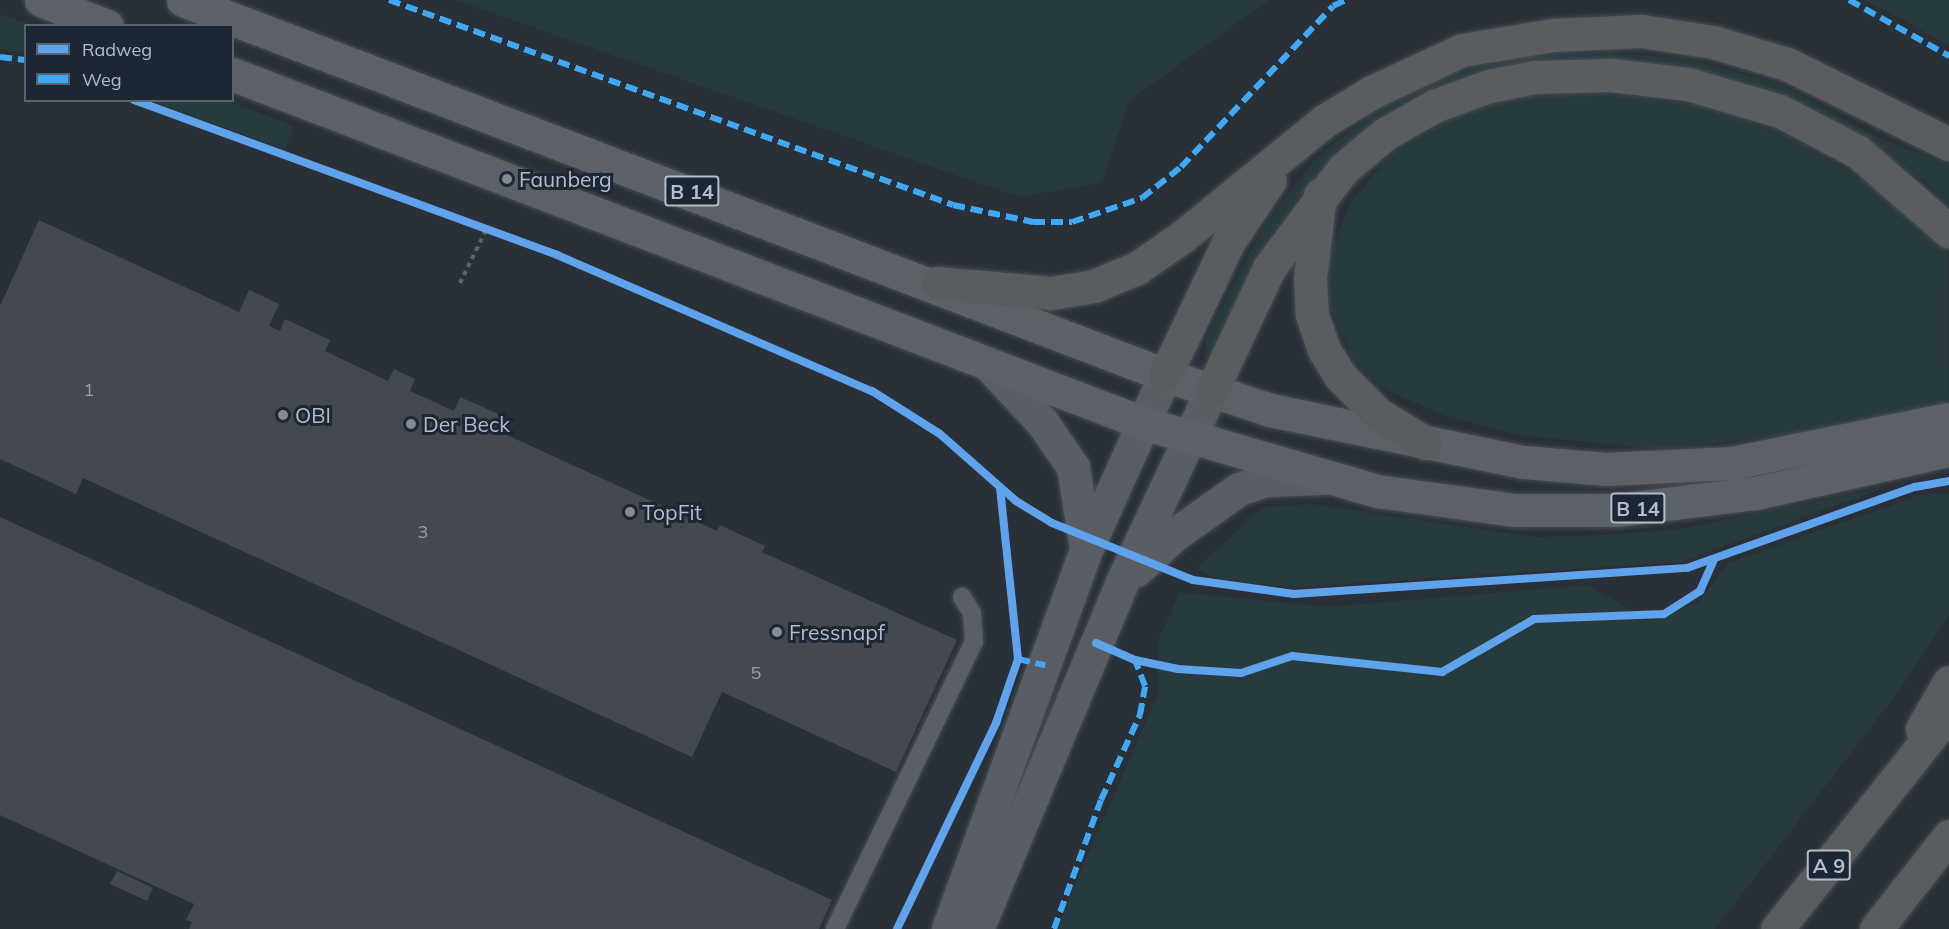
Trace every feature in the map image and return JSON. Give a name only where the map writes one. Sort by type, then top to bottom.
[{"type":"highway","points":[[937,284],[1052,293],[1094,286],[1137,268],[1293,149],[1324,121],[1372,92],[1462,50],[1616,31],[1713,42],[1787,64],[1949,144]]},
{"type":"highway","points":[[1211,392],[1269,268],[1320,195],[1385,134],[1434,106],[1535,76],[1611,75],[1688,84],[1780,111],[1857,152],[1949,231]]},
{"type":"highway","points":[[1165,375],[1229,241],[1293,149]]},
{"type":"highway","points":[[1320,195],[1310,279],[1312,315],[1324,350],[1340,376],[1378,414],[1425,442]]},
{"type":"highway","points":[[1880,800],[1949,682]]},
{"type":"highway","name":"A 9","points":[[1777,929],[1949,713]]},
{"type":"highway","points":[[1876,929],[1949,836]]},
{"type":"main road","points":[[41,0],[102,24]]},
{"type":"main road","name":"B 14","points":[[183,0],[937,284],[1211,392],[1425,442],[1524,462],[1664,469],[1743,461],[1949,419]]},
{"type":"main road","name":"B 14","points":[[234,75],[1143,423],[1324,478],[1464,505],[1617,510],[1756,493],[1949,450]]},
{"type":"main road","points":[[987,363],[1042,422],[1073,467],[1086,549]]},
{"type":"main road","points":[[948,929],[1086,549],[1165,375]]},
{"type":"main road","points":[[977,929],[1121,584],[1211,392]]},
{"type":"main road","points":[[1121,584],[1174,535],[1239,489],[1265,480],[1324,478]]},
{"type":"lane","points":[[835,929],[974,642],[972,613],[962,597]]},
{"type":"path","points":[[460,283],[486,230]]},
{"type":"green space","points":[[455,0],[1269,0],[1130,100],[1102,183],[1019,197]]},
{"type":"green space","points":[[1864,0],[1949,0],[1949,45],[1905,21]]},
{"type":"green space","points":[[0,14],[28,24],[24,24],[24,53],[0,49]]},
{"type":"green space","points":[[1556,51],[1683,58],[1781,84],[1879,138],[1949,165],[1949,207],[1924,181],[1813,112],[1761,88],[1700,70],[1566,61],[1456,80],[1382,117],[1319,172],[1269,237],[1213,354],[1204,358],[1207,336],[1263,227],[1317,157],[1387,101],[1470,66]]},
{"type":"green space","points":[[1604,94],[1694,104],[1780,132],[1874,186],[1948,248],[1949,404],[1808,433],[1656,449],[1518,435],[1444,415],[1384,389],[1353,360],[1331,309],[1328,258],[1350,204],[1390,155],[1447,119],[1516,96]]},
{"type":"green space","points":[[155,102],[231,102],[294,126],[285,150]]},
{"type":"green space","points":[[1887,487],[1680,562],[1298,587],[1223,581],[1196,569],[1263,507],[1312,504],[1535,537],[1604,535],[1680,529]]},
{"type":"green space","points":[[1926,493],[1949,495],[1949,616],[1899,691],[1715,929],[1056,929],[1158,694],[1158,641],[1180,592],[1327,607],[1588,585],[1650,622],[1699,602],[1728,563]]},
{"type":"building","points":[[39,220],[239,312],[249,290],[279,304],[269,326],[280,331],[285,319],[330,340],[325,351],[388,381],[394,369],[415,379],[410,391],[454,411],[460,397],[503,416],[496,430],[717,531],[720,525],[765,546],[762,552],[957,640],[896,772],[722,692],[692,757],[83,478],[76,494],[0,459],[0,306]]},
{"type":"building","points":[[0,517],[832,900],[819,929],[189,929],[192,922],[186,920],[194,904],[0,815]]},
{"type":"building","points":[[117,871],[153,888],[147,901],[110,884]]},
{"type":"marked path","points":[[389,0],[953,205],[1033,222],[1072,222],[1142,198],[1181,167],[1333,6],[1346,0]]},
{"type":"marked path","points":[[1849,0],[1949,56]]},
{"type":"marked path","points":[[0,57],[24,60]]},
{"type":"marked path","points":[[1018,659],[1045,665]]},
{"type":"marked path","points":[[1054,929],[1101,800],[1140,715],[1145,686],[1135,660]]},
{"type":"cycle path","points":[[139,102],[557,255],[872,391],[940,434],[1016,501],[1052,523],[1193,580],[1294,594],[1687,568],[1915,487],[1949,481]]},
{"type":"cycle path","points":[[897,929],[996,723],[1018,659],[1000,487]]},
{"type":"cycle path","points":[[1096,643],[1135,660],[1178,669],[1241,673],[1292,656],[1442,672],[1534,619],[1664,614],[1700,591],[1714,559]]},
{"type":"place","name":"Faunberg","points":[[507,179]]},
{"type":"place","name":"OBI","points":[[283,415]]},
{"type":"place","name":"Der Beck","points":[[411,424]]},
{"type":"place","name":"TopFit","points":[[630,512]]},
{"type":"place","name":"Fressnapf","points":[[777,632]]}]
